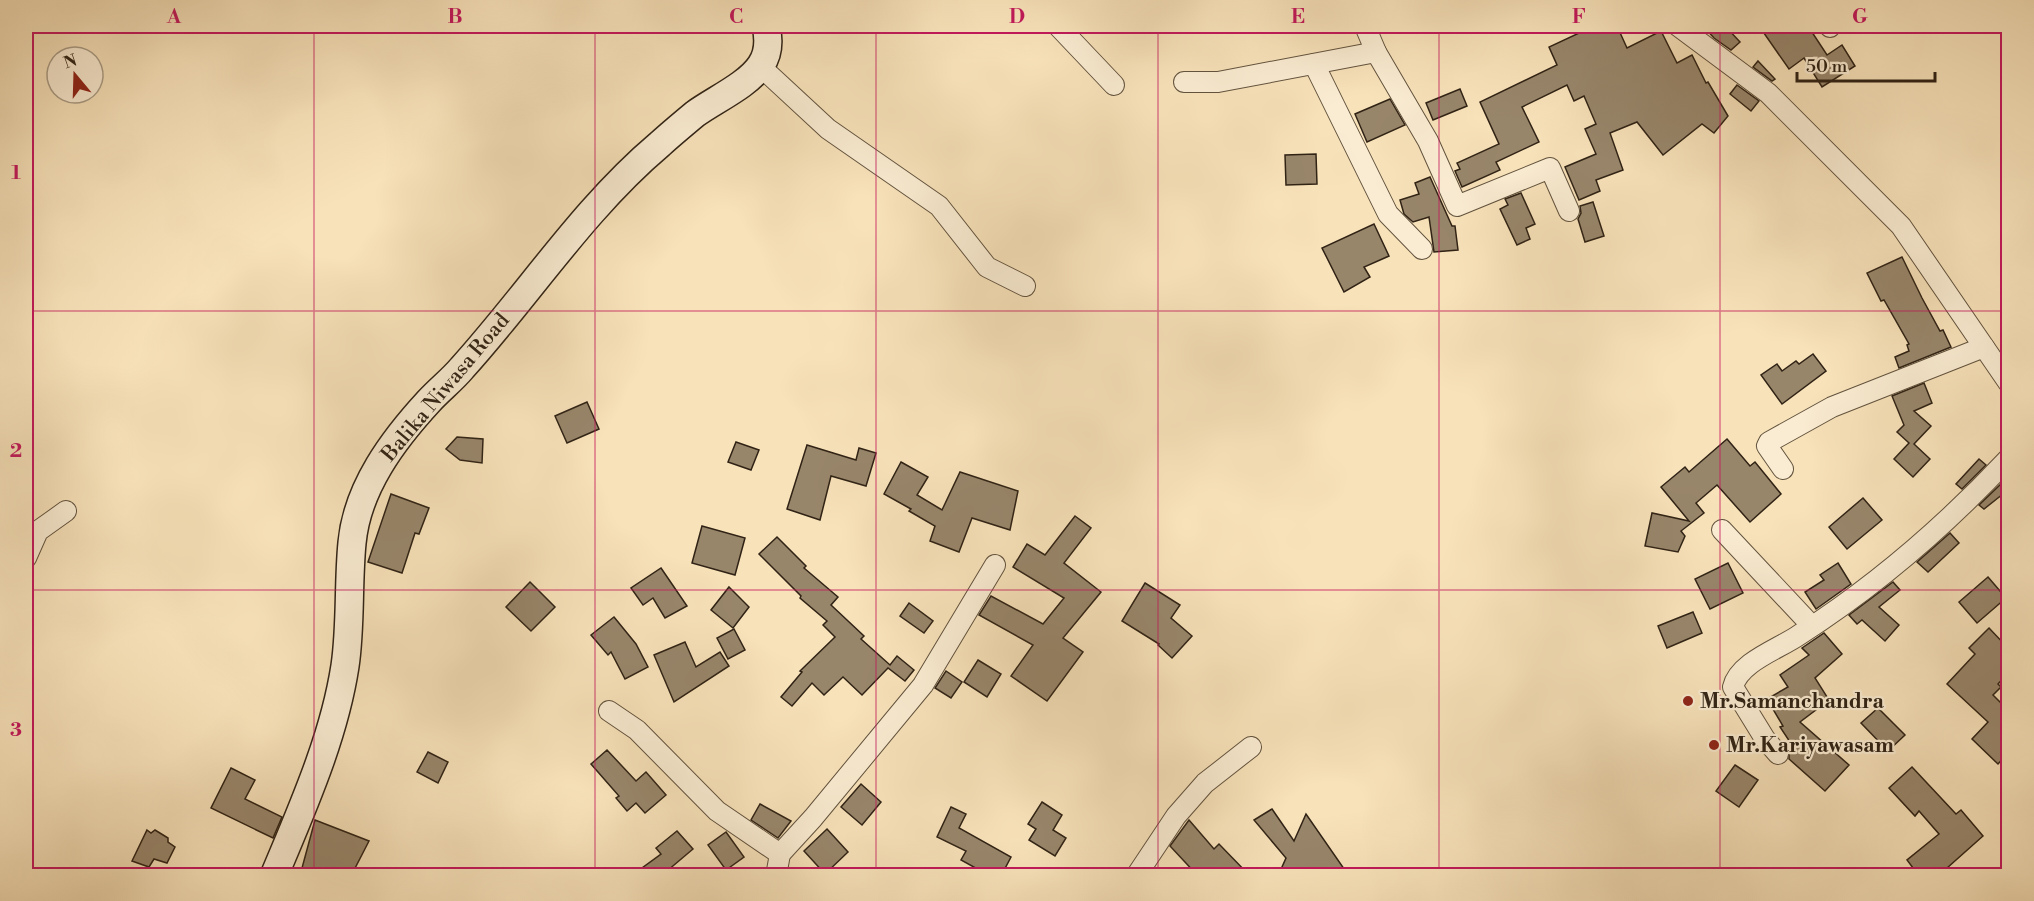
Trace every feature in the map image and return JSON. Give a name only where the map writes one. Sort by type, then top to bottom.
[{"type":"street","points":[[766,26],[768,50],[760,66],[828,129],[939,206],[987,267],[1025,286]]},
{"type":"street","points":[[1058,26],[1114,85]]},
{"type":"street","points":[[1365,26],[1376,52],[1428,141],[1457,207],[1550,168],[1569,211]]},
{"type":"street","points":[[1678,26],[1768,93],[1901,226],[2008,382]]},
{"type":"street","points":[[1184,82],[1218,82],[1376,52]]},
{"type":"street","points":[[1314,64],[1388,214],[1422,249]]},
{"type":"street","name":"Balika Niwasa Road","points":[[274,876],[328,735],[345,666],[352,541],[362,502],[378,467],[414,418],[462,369],[596,208],[652,151],[693,116],[748,78],[760,66]]},
{"type":"street","points":[[1783,469],[1768,450],[1769,442],[1832,407],[1984,347]]},
{"type":"street","points":[[1778,754],[1765,740],[1733,687],[1735,677],[1757,659],[1830,616],[1896,563],[1976,493],[2008,459]]},
{"type":"street","points":[[26,558],[38,531],[66,510]]},
{"type":"street","points":[[1722,530],[1812,626]]},
{"type":"street","points":[[776,876],[780,854],[813,818],[923,685],[994,566]]},
{"type":"street","points":[[609,711],[637,730],[717,811],[780,854]]},
{"type":"street","points":[[1136,876],[1176,816],[1205,783],[1251,747]]},
{"type":"building","points":[[1594,26],[1617,26],[1627,48],[1661,31],[1677,63],[1692,55],[1706,83],[1708,82],[1728,116],[1714,133],[1702,124],[1663,155],[1637,122],[1610,133],[1623,170],[1596,180],[1600,191],[1579,200],[1565,167],[1596,154],[1585,129],[1596,124],[1584,96],[1574,101],[1567,85],[1522,107],[1539,142],[1496,162],[1500,170],[1462,187],[1455,171],[1460,169],[1457,163],[1499,144],[1480,102],[1557,65],[1549,47]]},
{"type":"building","points":[[1703,26],[1725,26],[1740,42],[1731,50],[1714,38]]},
{"type":"building","points":[[1759,26],[1808,26],[1827,55],[1842,45],[1855,66],[1822,87],[1804,58],[1789,69]]},
{"type":"building","points":[[1758,61],[1775,79],[1772,81],[1753,67]]},
{"type":"building","points":[[1737,85],[1759,101],[1751,111],[1730,94]]},
{"type":"building","points":[[1460,89],[1467,106],[1433,120],[1426,103]]},
{"type":"building","points":[[1390,99],[1405,125],[1367,142],[1355,114]]},
{"type":"building","points":[[1316,154],[1317,184],[1286,185],[1285,155]]},
{"type":"building","points":[[1430,177],[1452,226],[1455,226],[1458,250],[1434,252],[1429,217],[1413,222],[1404,214],[1400,200],[1419,194],[1415,183]]},
{"type":"building","points":[[1521,193],[1535,224],[1526,228],[1530,239],[1517,245],[1500,209],[1508,205],[1505,199]]},
{"type":"building","points":[[1593,202],[1604,236],[1585,242],[1578,219],[1581,213],[1580,206]]},
{"type":"building","points":[[1374,224],[1389,256],[1364,267],[1370,277],[1344,292],[1322,248]]},
{"type":"building","points":[[1902,257],[1922,298],[1951,347],[1899,368],[1895,357],[1909,351],[1907,345],[1909,344],[1884,300],[1881,301],[1867,273]]},
{"type":"building","points":[[1813,354],[1826,371],[1782,404],[1761,375],[1777,364],[1782,371],[1796,361],[1799,364]]},
{"type":"building","points":[[1924,383],[1932,403],[1914,411],[1931,426],[1914,444],[1930,459],[1913,477],[1894,459],[1909,443],[1897,432],[1904,425],[1892,396]]},
{"type":"building","points":[[587,402],[599,429],[567,443],[555,416]]},
{"type":"building","points":[[457,437],[483,439],[482,463],[460,460],[446,449]]},
{"type":"building","points":[[1727,439],[1750,466],[1755,462],[1781,494],[1750,522],[1717,485],[1696,503],[1704,513],[1681,531],[1685,536],[1678,552],[1645,546],[1652,513],[1689,521],[1661,487],[1685,467],[1689,472]]},
{"type":"building","points":[[736,442],[759,450],[751,470],[728,462]]},
{"type":"building","points":[[807,445],[856,460],[859,448],[876,453],[866,486],[831,476],[820,520],[787,509]]},
{"type":"building","points":[[1979,459],[1986,465],[1962,489],[1956,484]]},
{"type":"building","points":[[901,462],[928,477],[917,495],[942,510],[960,472],[1018,491],[1010,530],[972,518],[959,552],[930,541],[935,526],[884,494]]},
{"type":"building","points":[[2004,481],[2008,485],[2008,490],[1984,509],[1979,505]]},
{"type":"building","points":[[391,494],[429,508],[419,534],[415,533],[402,573],[368,562]]},
{"type":"building","points":[[1863,498],[1882,520],[1847,549],[1829,527]]},
{"type":"building","points":[[1075,516],[1091,528],[1064,563],[1101,592],[1063,638],[1083,652],[1047,701],[1011,676],[1033,645],[979,615],[991,596],[1043,624],[1064,598],[1013,567],[1027,544],[1045,555]]},
{"type":"building","points":[[702,526],[745,538],[735,575],[692,563]]},
{"type":"building","points":[[1950,533],[1959,543],[1928,572],[1917,562]]},
{"type":"building","points":[[777,537],[806,566],[804,568],[838,597],[831,605],[864,636],[861,639],[890,665],[897,656],[914,670],[905,681],[888,668],[862,695],[843,677],[824,695],[812,683],[792,706],[781,697],[802,672],[800,671],[835,637],[823,625],[827,621],[800,598],[801,596],[759,554]]},
{"type":"building","points":[[1728,563],[1743,593],[1710,609],[1695,579]]},
{"type":"building","points":[[1838,563],[1851,584],[1816,609],[1805,592],[1824,580],[1820,575]]},
{"type":"building","points":[[661,568],[687,606],[665,618],[653,598],[643,605],[631,588]]},
{"type":"building","points":[[1988,577],[2006,598],[1977,623],[1959,602]]},
{"type":"building","points":[[530,582],[555,607],[531,631],[506,607]]},
{"type":"building","points":[[1893,582],[1900,590],[1879,607],[1899,625],[1885,641],[1862,620],[1857,624],[1849,615]]},
{"type":"building","points":[[1145,583],[1180,605],[1171,618],[1192,636],[1172,658],[1159,644],[1122,621]]},
{"type":"building","points":[[729,587],[749,607],[733,628],[711,610]]},
{"type":"building","points":[[909,603],[933,621],[924,633],[900,616]]},
{"type":"building","points":[[1693,612],[1702,633],[1667,648],[1658,626]]},
{"type":"building","points":[[614,617],[636,644],[648,667],[625,679],[611,652],[608,655],[591,635]]},
{"type":"building","points":[[1989,628],[2008,648],[2008,673],[1998,684],[2001,687],[1993,695],[2008,710],[2008,753],[1998,764],[1972,739],[1988,722],[1947,684],[1975,654],[1969,648]]},
{"type":"building","points":[[734,629],[745,650],[728,659],[717,638]]},
{"type":"building","points":[[1824,633],[1842,654],[1815,678],[1829,700],[1800,722],[1849,765],[1825,791],[1789,759],[1789,749],[1792,745],[1780,727],[1783,726],[1767,699],[1788,687],[1780,675],[1809,655],[1802,648]]},
{"type":"building","points":[[685,642],[696,667],[720,652],[729,666],[674,702],[654,655]]},
{"type":"building","points":[[978,660],[1001,674],[987,697],[964,682]]},
{"type":"building","points":[[946,671],[962,682],[951,698],[935,688]]},
{"type":"building","points":[[1878,708],[1905,735],[1888,751],[1861,723]]},
{"type":"building","points":[[607,750],[636,781],[646,772],[666,795],[645,813],[636,803],[627,811],[616,798],[619,796],[591,764]]},
{"type":"building","points":[[428,752],[448,762],[438,783],[417,772]]},
{"type":"building","points":[[1735,765],[1758,780],[1739,807],[1716,791]]},
{"type":"building","points":[[1912,767],[1956,814],[1961,810],[1983,836],[1938,876],[1919,876],[1907,860],[1939,834],[1919,811],[1915,816],[1889,788]]},
{"type":"building","points":[[231,768],[255,780],[245,799],[282,817],[273,838],[211,808]]},
{"type":"building","points":[[861,784],[881,802],[862,825],[841,807]]},
{"type":"building","points":[[1042,802],[1062,815],[1053,830],[1066,838],[1055,856],[1029,840],[1036,829],[1028,824]]},
{"type":"building","points":[[760,804],[791,821],[778,838],[751,820]]},
{"type":"building","points":[[951,807],[966,814],[959,828],[1011,857],[1001,876],[990,876],[961,860],[966,851],[937,837]]},
{"type":"building","points":[[1272,809],[1294,841],[1306,814],[1349,876],[1288,876],[1282,867],[1286,858],[1254,820]]},
{"type":"building","points":[[315,820],[369,841],[351,876],[325,876],[302,868]]},
{"type":"building","points":[[1189,820],[1214,849],[1219,844],[1250,876],[1198,876],[1170,846]]},
{"type":"building","points":[[827,829],[848,852],[825,874],[804,851]]},
{"type":"building","points":[[147,830],[151,833],[155,830],[168,838],[168,842],[175,847],[167,863],[154,859],[149,867],[132,861]]},
{"type":"building","points":[[677,831],[693,849],[661,876],[631,876],[661,854],[656,848]]},
{"type":"building","points":[[726,832],[744,857],[726,870],[708,845]]},
{"type":"place","name":"Mr.Samanchandra","points":[[1688,701]]},
{"type":"place","name":"Mr.Kariyawasam","points":[[1714,745]]}]
